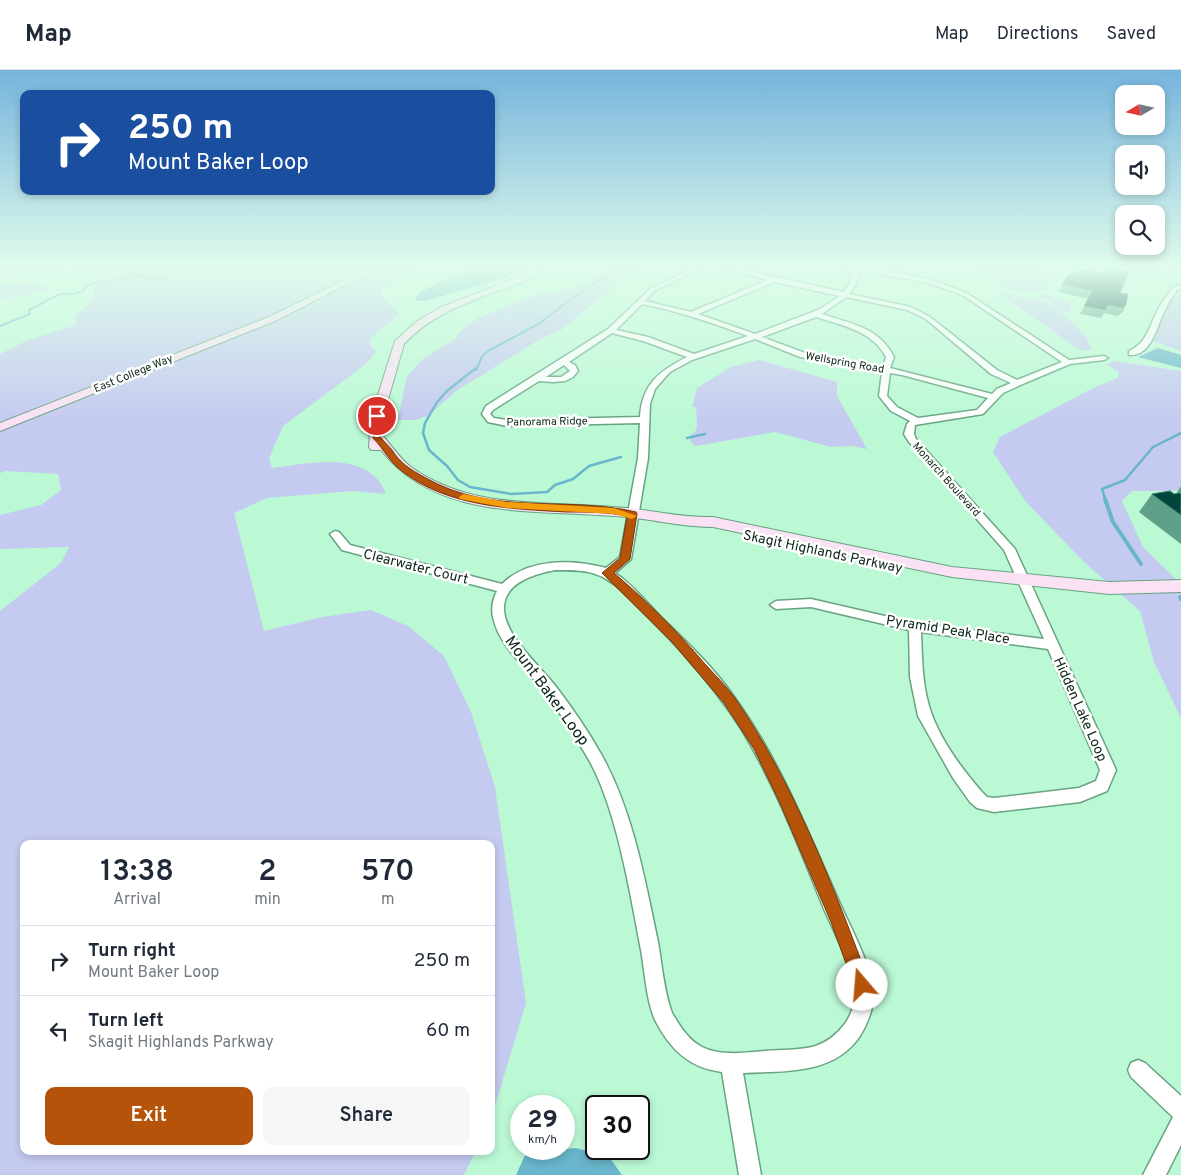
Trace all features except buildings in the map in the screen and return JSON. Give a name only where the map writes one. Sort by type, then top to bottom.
[{"type":"street","name":"East College Way","points":[[0,427],[271,320]]},
{"type":"street","name":"Skagit Highlands Parkway","points":[[425,320],[406,334],[399,343],[377,416],[377,448],[385,462],[416,486],[450,500],[486,509],[596,516],[633,514],[695,523],[926,573],[952,572],[1024,581],[1109,588],[1181,586]]},
{"type":"street","name":"Panorama Ridge","points":[[623,320],[611,331],[489,408],[486,414],[497,422],[507,423],[646,420]]},
{"type":"street","name":"Wellspring Road","points":[[708,320],[803,355],[886,370],[994,397]]},
{"type":"street","points":[[607,573],[625,559],[643,459],[647,397],[657,381],[672,368],[692,356],[802,320]]},
{"type":"street","points":[[831,320],[865,331],[884,344],[890,357],[886,370],[883,396],[894,409],[917,421]]},
{"type":"street","points":[[927,320],[994,372],[1017,383]]},
{"type":"street","points":[[1002,320],[1068,362]]},
{"type":"street","points":[[1132,353],[1150,340],[1157,320]]},
{"type":"street","points":[[611,331],[644,339],[692,356]]},
{"type":"street","name":"Monarch Boulevard","points":[[1024,581],[1009,549],[912,440],[909,434],[911,424],[917,421],[980,412],[1000,391],[1017,383],[1068,362],[1104,358]]},
{"type":"street","points":[[538,378],[558,380],[571,375],[574,371],[572,367],[564,362]]},
{"type":"street","name":"Clearwater Court","points":[[335,534],[346,548],[504,589]]},
{"type":"street","name":"Mount Baker Loop","points":[[555,566],[578,567],[607,573],[676,639],[729,700],[758,745],[786,799],[839,922],[858,973],[865,996],[856,1027],[838,1047],[810,1059],[731,1063],[701,1057],[686,1048],[672,1033],[662,1013],[633,865],[616,808],[596,759],[552,691],[503,628],[499,618],[498,606],[504,589],[522,574],[536,569],[555,566]]},
{"type":"street","name":"Skagit Highlands Parkway","points":[[1098,586],[1111,582],[1181,579]]},
{"type":"street","points":[[1024,581],[1052,645]]},
{"type":"street","name":"Pyramid Peak Place","points":[[776,605],[811,602],[915,627],[1052,645]]},
{"type":"street","name":"Hidden Lake Loop","points":[[915,627],[915,656],[922,707],[933,734],[969,790],[983,803],[994,805],[1080,795],[1102,786],[1108,770],[1052,645]]},
{"type":"street","points":[[731,1063],[750,1175]]},
{"type":"street","points":[[1138,1070],[1181,1110]]},
{"type":"street","points":[[1154,1175],[1181,1123]]},
{"type":"shaded area","points":[[75,320],[392,320],[372,337],[369,343],[376,352],[367,363],[283,426],[269,458],[272,468],[320,462],[337,462],[352,465],[366,470],[378,480],[386,494],[353,491],[267,498],[234,513],[264,631],[322,617],[371,610],[408,626],[444,656],[471,712],[495,787],[526,1003],[495,1106],[495,840],[20,840],[20,1155],[474,1155],[464,1175],[0,1175],[0,611],[61,563],[69,547],[0,549],[0,515],[41,505],[61,490],[58,474],[6,471],[0,473],[0,354],[26,341],[76,325]]},
{"type":"shaded area","points":[[476,320],[574,320],[561,330],[542,338],[456,391],[429,415],[416,420],[398,420],[407,376],[424,358],[454,340],[463,329]]},
{"type":"shaded area","points":[[1036,320],[1069,320],[1086,337],[1092,350],[1080,350]]},
{"type":"shaded area","points":[[1161,320],[1181,320],[1181,351],[1153,341]]},
{"type":"shaded area","points":[[1158,348],[1181,355],[1181,368],[1138,357]]},
{"type":"shaded area","points":[[759,360],[837,382],[837,396],[867,449],[852,446],[831,447],[775,432],[695,446],[691,442],[690,435],[695,432],[697,426],[696,407],[692,407],[697,388],[731,367]]},
{"type":"shaded area","points":[[1115,361],[1181,371],[1181,490],[1132,491],[1122,501],[1143,547],[1181,584],[1181,718],[1154,662],[1140,611],[1084,562],[1026,502],[993,452],[1000,437],[1093,388],[1118,378],[1119,372],[1107,365]]},
{"type":"shaded area","points":[[575,1148],[585,1150],[585,1160],[611,1160],[622,1175],[516,1175],[523,1160],[575,1160]]},
{"type":"waterway","points":[[0,326],[16,320]]},
{"type":"waterway","points":[[476,370],[483,355],[544,320]]},
{"type":"waterway","points":[[476,368],[447,391],[437,402],[425,423],[423,433],[429,450],[447,466],[458,480],[470,487],[511,494],[547,492],[555,485],[573,479],[589,466],[621,457]]},
{"type":"waterway","points":[[1106,501],[1102,489],[1125,480],[1153,447],[1181,433]]},
{"type":"waterway","points":[[687,438],[705,434]]},
{"type":"waterway","points":[[1105,499],[1113,522],[1141,564]]},
{"type":"slow traffic","points":[[463,497],[507,505],[614,511],[633,514],[632,516]]},
{"type":"route","points":[[377,416],[376,436],[384,444],[394,460],[420,480],[453,494],[507,505],[614,511],[633,514],[625,559],[607,573],[676,639],[729,700],[758,745],[786,799],[839,922],[862,985]]}]
